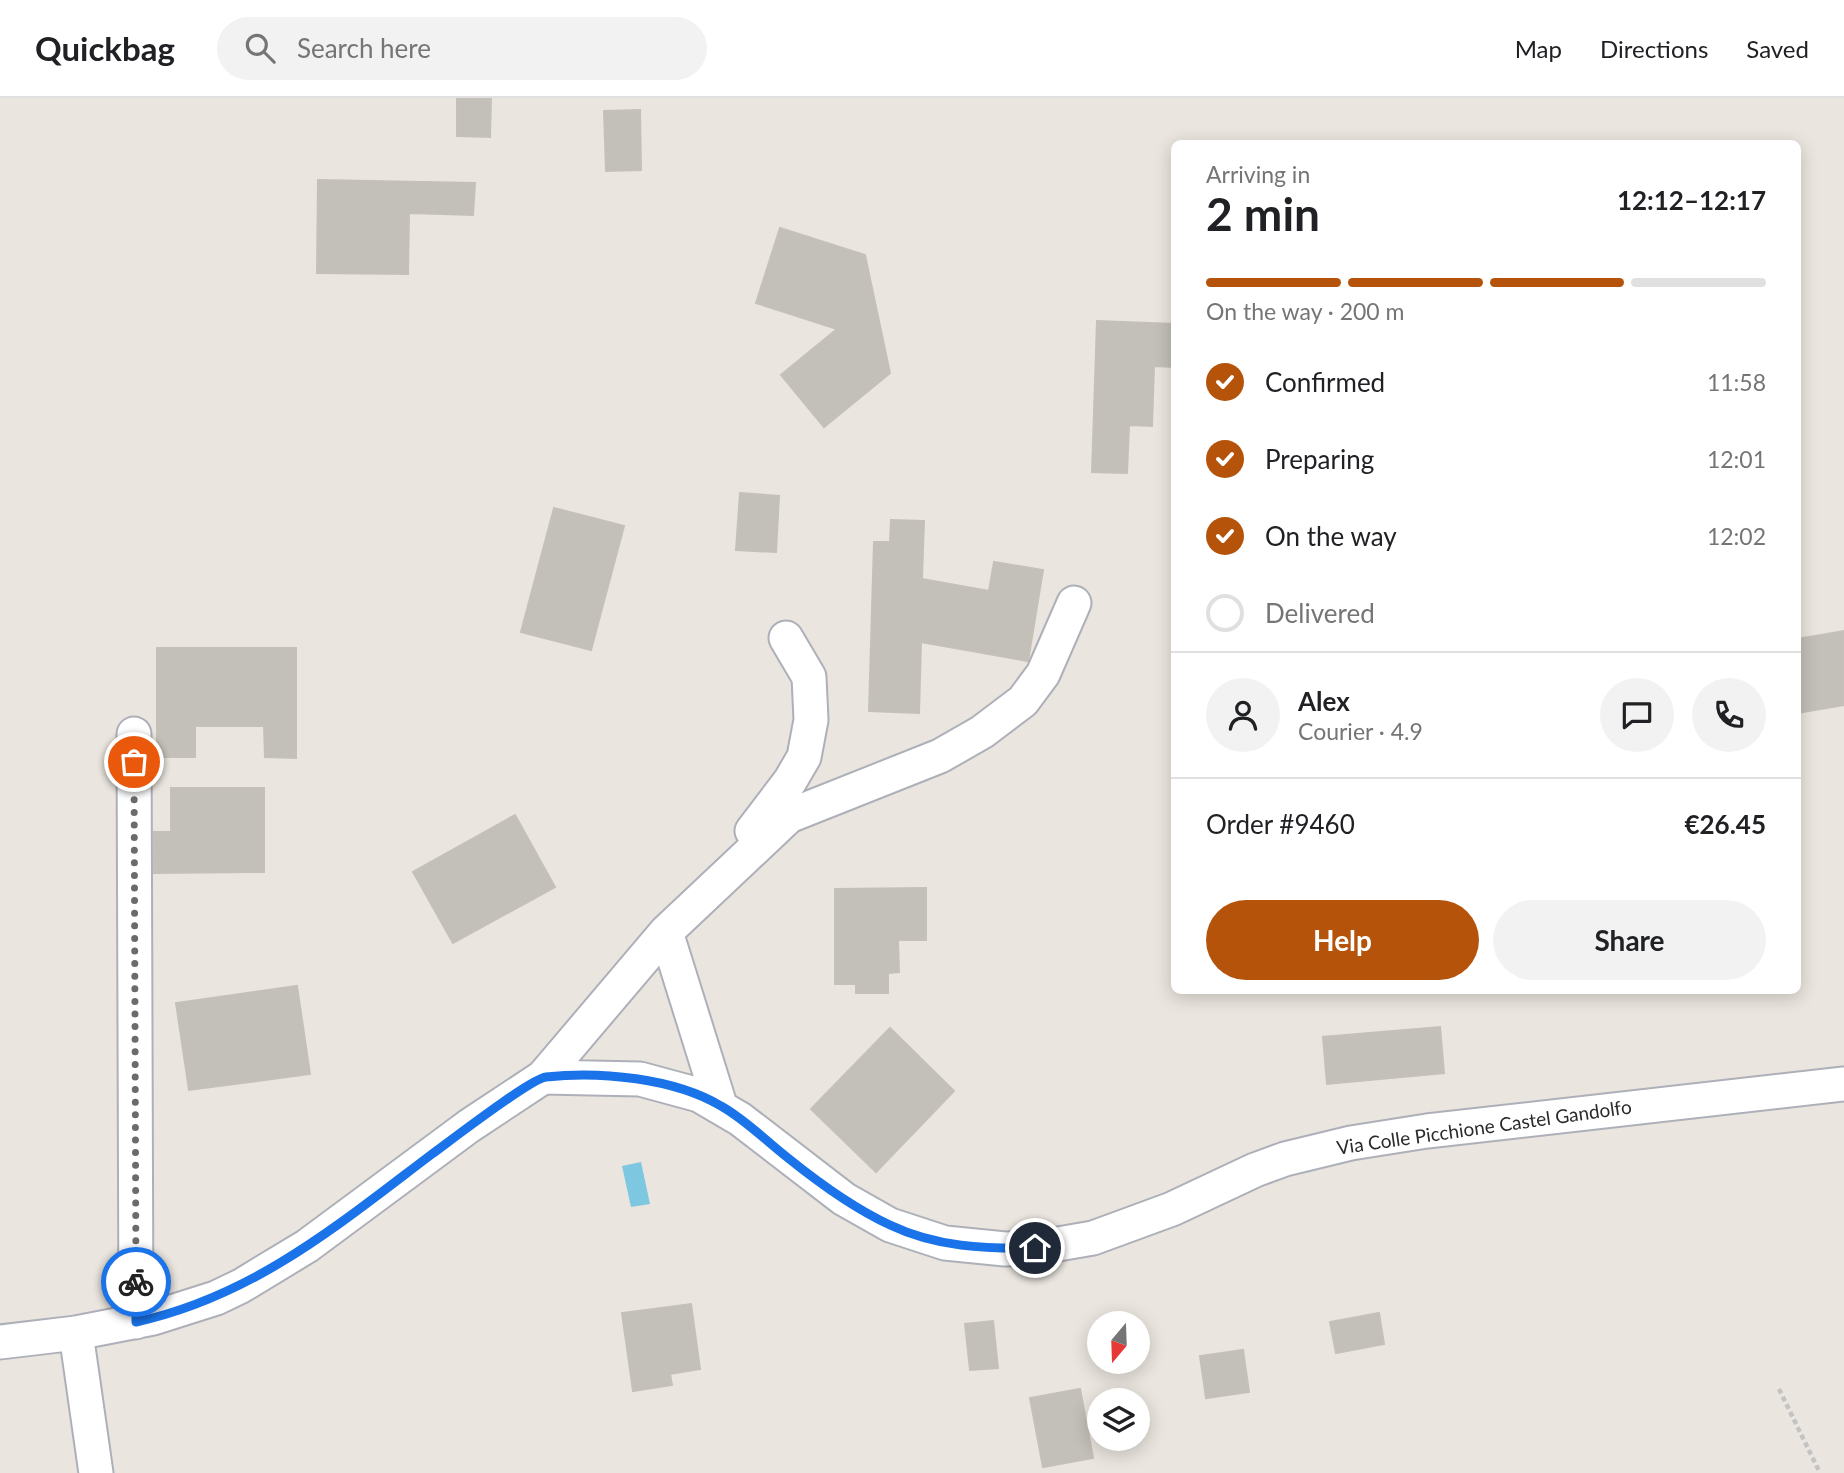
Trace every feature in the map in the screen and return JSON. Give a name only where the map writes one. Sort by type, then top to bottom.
[{"type":"street","points":[[0,1342],[76,1333],[136,1322],[216,1298],[287,1260],[469,1126],[543,1077],[666,932],[789,816],[940,756],[982,733],[1011,712],[1028,696],[1043,674],[1073,603]]},
{"type":"street","points":[[741,863],[753,827],[790,781],[804,757],[811,720],[810,677],[786,638]]},
{"type":"street","points":[[134,734],[136,1322]]},
{"type":"street","points":[[666,932],[720,1105]]},
{"type":"street","name":"Via Colle Picchione Castel Gandolfo","points":[[543,1077],[640,1079],[678,1088],[720,1105],[816,1179],[890,1225],[945,1243],[1005,1249],[1035,1248],[1093,1238],[1172,1209],[1284,1159],[1351,1143],[1427,1131],[1844,1084]]},
{"type":"street","points":[[76,1333],[96,1473]]},
{"type":"path","points":[[1779,1389],[1819,1473]]},
{"type":"water","points":[[641,1162],[650,1204],[631,1207],[622,1166]]},
{"type":"building","points":[[457,98],[491,98],[490,137],[457,136]]},
{"type":"building","points":[[640,110],[641,170],[606,171],[604,111]]},
{"type":"building","points":[[318,180],[475,183],[473,215],[409,213],[408,274],[317,273]]},
{"type":"building","points":[[780,228],[865,255],[890,373],[824,427],[781,375],[837,329],[756,303]]},
{"type":"building","points":[[1097,321],[1171,324],[1171,367],[1154,366],[1152,426],[1129,425],[1127,473],[1092,472]]},
{"type":"building","points":[[740,493],[779,496],[776,552],[736,550]]},
{"type":"building","points":[[554,508],[624,526],[591,650],[521,632]]},
{"type":"building","points":[[891,520],[924,521],[922,579],[989,591],[994,562],[1043,570],[1028,661],[921,642],[919,713],[869,711],[874,542],[890,542]]},
{"type":"building","points":[[1844,631],[1844,705],[1801,712],[1801,638]]},
{"type":"building","points":[[157,648],[296,648],[296,758],[265,757],[264,726],[195,726],[195,757],[157,757]]},
{"type":"building","points":[[171,788],[264,788],[264,872],[154,873],[154,832],[171,832]]},
{"type":"building","points":[[515,815],[555,887],[453,943],[413,872]]},
{"type":"building","points":[[926,888],[926,940],[898,940],[899,972],[888,973],[888,993],[856,993],[856,984],[835,984],[835,889]]},
{"type":"building","points":[[297,986],[310,1074],[189,1090],[176,1003]]},
{"type":"building","points":[[1440,1027],[1444,1073],[1327,1084],[1323,1037]]},
{"type":"building","points":[[890,1028],[954,1091],[876,1172],[811,1109]]},
{"type":"building","points":[[691,1304],[700,1369],[670,1374],[672,1385],[633,1391],[622,1313]]},
{"type":"building","points":[[1379,1313],[1384,1344],[1336,1353],[1330,1322]]},
{"type":"building","points":[[993,1321],[998,1368],[970,1370],[965,1324]]},
{"type":"building","points":[[1243,1350],[1249,1392],[1206,1398],[1200,1356]]},
{"type":"building","points":[[1080,1389],[1087,1426],[1087,1451],[1092,1451],[1093,1458],[1043,1467],[1030,1398]]},
{"type":"way so far","points":[[134,762],[136,1282]]},
{"type":"route","points":[[136,1282],[136,1322],[187,1308],[241,1286],[307,1247],[469,1126],[543,1077],[640,1079],[699,1095],[740,1119],[844,1199],[890,1225],[917,1236],[976,1248],[1035,1248]]}]
